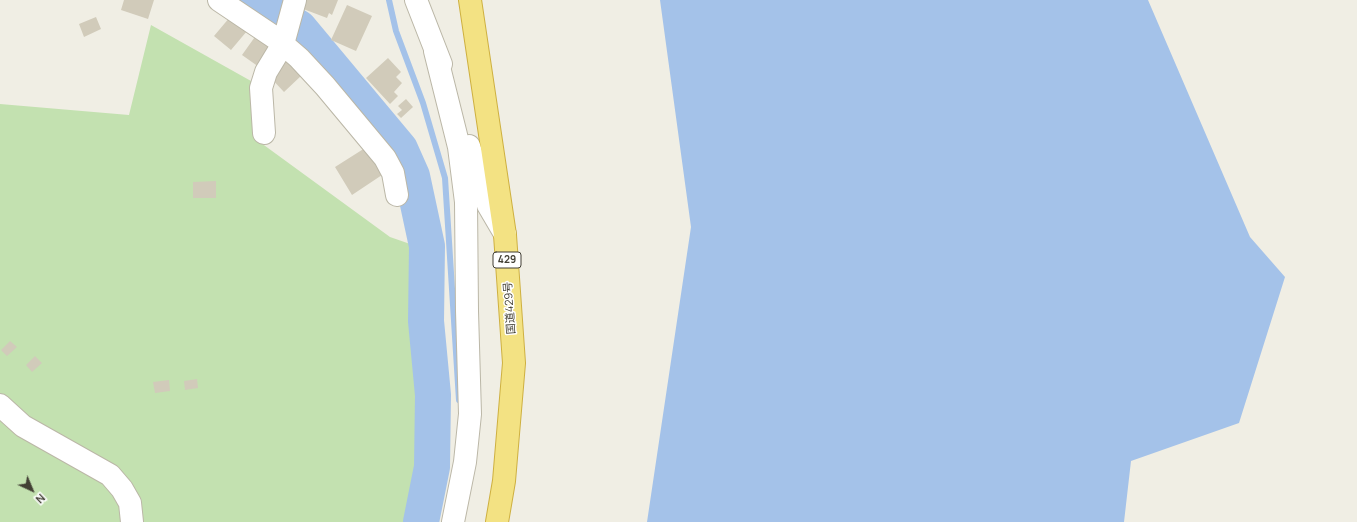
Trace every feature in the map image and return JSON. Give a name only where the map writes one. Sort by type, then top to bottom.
[{"type":"highway","name":"国道429号","points":[[470,0],[505,235],[514,363],[504,481],[497,522]]},
{"type":"street","points":[[219,0],[277,38],[299,58],[385,158],[393,173],[397,195]]},
{"type":"street","points":[[416,0],[447,81],[488,204],[505,235]]},
{"type":"street","points":[[264,133],[261,88],[266,72],[283,44],[291,2]]},
{"type":"street","points":[[435,51],[459,147],[466,202],[470,414],[465,462],[453,522]]},
{"type":"street","points":[[0,405],[23,426],[110,476],[122,489],[130,503],[132,522]]},
{"type":"green space","points":[[151,25],[251,81],[257,140],[390,237],[413,245],[421,362],[425,472],[414,522],[0,522],[0,104],[129,115]]},
{"type":"water","points":[[660,0],[1148,0],[1250,237],[1285,277],[1239,423],[1131,461],[1124,522],[647,522],[691,227]]},
{"type":"building","points":[[124,0],[154,0],[148,19],[121,10]]},
{"type":"building","points":[[301,0],[338,0],[332,15],[329,13],[327,18],[298,7]]},
{"type":"building","points":[[347,5],[372,16],[356,51],[331,40]]},
{"type":"building","points":[[96,17],[101,29],[84,37],[79,24]]},
{"type":"building","points":[[230,17],[247,31],[231,50],[214,36]]},
{"type":"building","points":[[257,34],[274,47],[259,67],[242,55]]},
{"type":"building","points":[[388,58],[401,72],[396,77],[402,83],[394,92],[398,96],[390,104],[366,78]]},
{"type":"building","points":[[288,59],[302,75],[284,92],[269,76]]},
{"type":"building","points":[[406,99],[413,107],[401,118],[397,114],[402,110],[398,106]]},
{"type":"building","points":[[365,148],[382,175],[352,195],[335,167]]},
{"type":"building","points":[[216,181],[216,198],[193,198],[193,182]]},
{"type":"building","points":[[10,341],[17,347],[7,356],[1,350]]},
{"type":"building","points":[[35,356],[42,363],[32,372],[26,365]]},
{"type":"building","points":[[197,379],[198,388],[185,390],[184,381]]},
{"type":"building","points":[[169,380],[170,391],[155,393],[153,382]]},
{"type":"waterway","points":[[254,0],[299,28],[400,149],[412,176],[427,246],[426,321],[433,395],[432,467],[421,522]]},
{"type":"waterway","points":[[389,0],[396,31],[423,103],[445,178],[459,400]]}]
